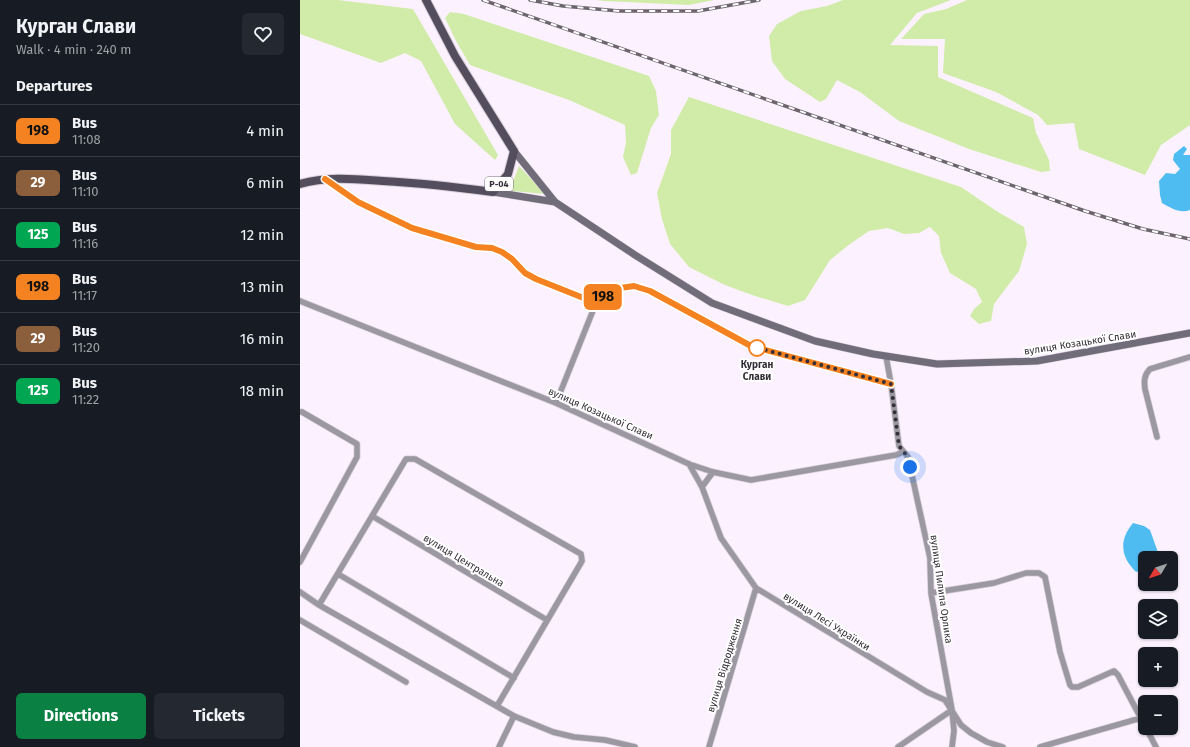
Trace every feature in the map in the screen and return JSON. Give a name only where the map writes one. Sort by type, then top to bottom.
[{"type":"main road","points":[[428,4],[455,56],[514,151],[555,202]]},
{"type":"main road","name":"Р-04","points":[[300,184],[325,179],[354,179],[442,185],[493,192],[508,174],[514,151]]},
{"type":"main road","points":[[493,192],[555,202]]},
{"type":"main road","name":"вулиця Козацької Слави","points":[[555,202],[635,255],[712,303],[815,341],[886,356],[937,364],[1037,361],[1190,333]]},
{"type":"street","points":[[325,179],[358,202],[412,228],[476,247],[492,248],[502,252],[512,259],[525,273],[536,279],[596,303]]},
{"type":"street","points":[[556,403],[596,303],[613,289],[634,286],[650,291],[751,346],[891,384]]},
{"type":"street","name":"вулиця Козацької Слави","points":[[300,301],[556,403],[689,464],[713,472],[751,480],[896,455],[903,452]]},
{"type":"street","name":"вулиця Пилипа Орлика","points":[[886,356],[899,446],[908,457],[930,558],[931,593],[952,710],[954,732],[952,747]]},
{"type":"street","points":[[1157,437],[1145,389],[1145,374],[1150,370],[1190,357]]},
{"type":"street","points":[[300,413],[357,444],[357,457],[300,562]]},
{"type":"street","points":[[319,605],[406,459],[415,459],[581,554],[582,561],[514,678],[499,707]]},
{"type":"street","name":"вулиця Лесі Українки","points":[[689,464],[702,487],[721,538],[756,588],[927,692],[945,700],[961,725],[971,733],[987,742],[1003,747]]},
{"type":"street","points":[[702,487],[713,472]]},
{"type":"street","name":"вулиця Центральна","points":[[372,516],[548,620]]},
{"type":"street","points":[[931,593],[994,583],[1026,573],[1039,573],[1045,577],[1060,652],[1070,685],[1072,687],[1078,687],[1114,671],[1118,675],[1138,712]]},
{"type":"street","points":[[338,574],[514,678]]},
{"type":"street","name":"вулиця Відродження","points":[[709,747],[756,588]]},
{"type":"street","points":[[300,592],[319,605],[514,716],[553,732],[574,737],[605,740],[635,747]]},
{"type":"street","points":[[300,620],[406,682]]},
{"type":"street","points":[[898,747],[952,710]]},
{"type":"street","points":[[499,747],[514,716]]},
{"type":"street","points":[[1040,747],[1138,719]]},
{"type":"street","points":[[1150,735],[1156,747]]},
{"type":"green space","points":[[300,0],[338,0],[413,9],[498,155],[495,160],[455,124],[421,61],[405,53],[381,63],[300,34]]},
{"type":"green space","points":[[596,0],[714,0],[689,5]]},
{"type":"green space","points":[[843,0],[951,0],[917,13],[890,45],[938,46],[938,77],[1033,118],[1036,133],[1049,160],[1050,171],[1041,172],[969,149],[899,121],[860,92],[837,80],[826,99],[820,102],[785,79],[772,61],[769,36],[777,24],[801,11],[827,6]]},
{"type":"green space","points":[[967,0],[1190,0],[1190,125],[1161,145],[1145,175],[1079,149],[1074,123],[1047,125],[1038,115],[996,92],[943,73],[945,39],[901,39],[924,14],[946,9]]},
{"type":"green space","points":[[450,12],[464,14],[649,76],[656,91],[659,115],[651,128],[637,173],[631,175],[623,157],[626,143],[625,125],[569,100],[470,65],[445,18]]},
{"type":"green space","points":[[689,97],[961,187],[998,212],[1024,227],[1027,244],[1019,271],[994,304],[991,321],[979,324],[970,316],[974,309],[982,302],[976,289],[950,273],[941,253],[939,236],[930,227],[919,233],[904,234],[888,228],[869,231],[830,260],[805,300],[788,306],[725,285],[689,267],[670,244],[662,219],[657,193],[671,154],[671,130]]},
{"type":"green space","points":[[519,166],[545,194],[502,190],[514,179]]},
{"type":"water","points":[[1184,146],[1187,149],[1183,155],[1190,155],[1190,210],[1186,211],[1176,210],[1162,203],[1159,181],[1166,173],[1175,174],[1180,169],[1173,160],[1174,154]]},
{"type":"water","points":[[1133,523],[1144,526],[1150,530],[1158,551],[1138,551],[1138,571],[1136,572],[1124,554],[1123,548],[1128,529]]},
{"type":"railway","points":[[483,0],[1085,211],[1143,229],[1190,239]]},
{"type":"railway","points":[[530,0],[563,6],[619,11],[698,11],[759,0]]},
{"type":"bus line","name":"198","points":[[325,179],[358,202],[412,228],[476,247],[492,248],[502,252],[512,259],[525,273],[536,279],[596,303],[613,289],[634,286],[650,291],[751,346],[891,384]]},
{"type":"place","name":"Курган Слави","points":[[757,348]]},
{"type":"route","points":[[757,348],[751,346],[891,384],[899,446],[908,457],[910,467]]}]
